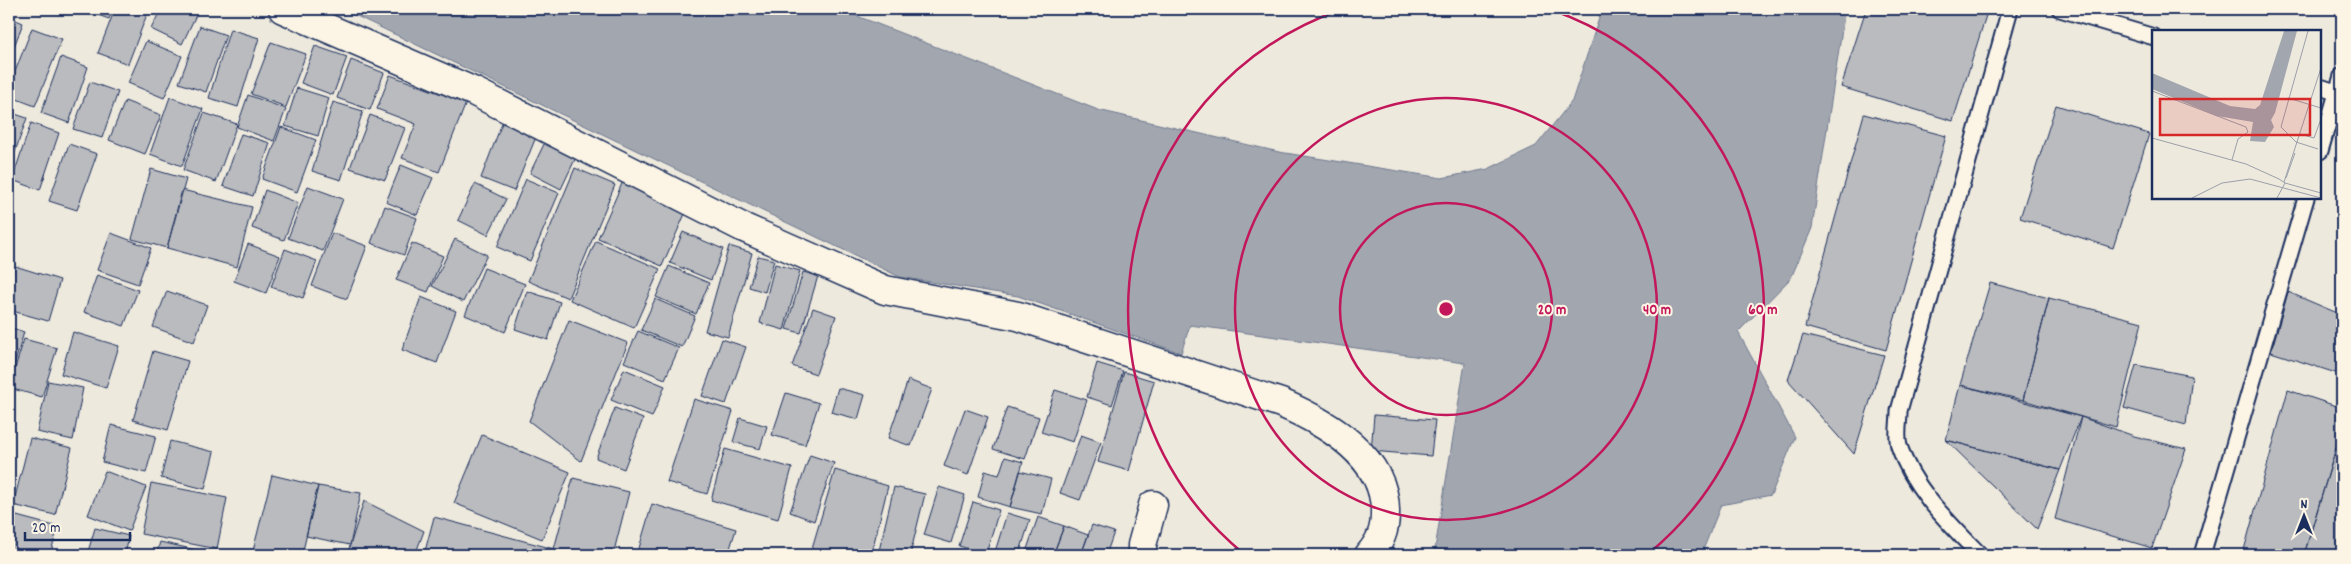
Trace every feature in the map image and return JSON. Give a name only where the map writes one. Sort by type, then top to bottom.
[{"type":"street","points":[[283,9],[475,92],[742,226],[885,290],[1018,316],[1282,403],[1314,417],[1354,446],[1376,473],[1386,498],[1385,530],[1377,546],[1369,555]]},
{"type":"street","points":[[1142,555],[1142,544],[1153,505]]},
{"type":"lane","points":[[1980,555],[1943,517],[1912,474],[1898,444],[1899,411],[2010,9]]},
{"type":"lane","points":[[2060,9],[2152,36]]},
{"type":"lane","points":[[2321,148],[2340,93],[2342,76]]},
{"type":"lane","points":[[2321,87],[2340,93]]},
{"type":"lane","points":[[2204,555],[2306,199]]},
{"type":"shaded area","points":[[342,9],[839,9],[1098,110],[1279,152],[1442,178],[1488,169],[1536,146],[1572,101],[1602,9],[1845,9],[1812,228],[1791,278],[1738,332],[1795,437],[1771,495],[1721,505],[1701,555],[1434,555],[1465,363],[1190,325],[1181,353],[1018,296],[900,277]]},
{"type":"building","points":[[81,9],[113,9],[109,19]]},
{"type":"building","points":[[115,9],[149,9],[128,64],[98,53]]},
{"type":"building","points":[[161,9],[193,9],[198,11],[182,44],[151,29]]},
{"type":"building","points":[[1866,9],[1988,9],[1953,121],[1841,87]]},
{"type":"building","points":[[9,17],[23,23],[9,60]]},
{"type":"building","points":[[200,26],[226,35],[206,92],[179,83]]},
{"type":"building","points":[[32,28],[62,39],[35,106],[9,96],[9,87]]},
{"type":"building","points":[[230,29],[259,38],[238,107],[209,98]]},
{"type":"building","points":[[146,41],[182,56],[164,98],[128,83]]},
{"type":"building","points":[[271,42],[306,54],[286,107],[251,94]]},
{"type":"building","points":[[315,46],[347,57],[333,95],[301,83]]},
{"type":"building","points":[[61,57],[88,67],[69,123],[41,113]]},
{"type":"building","points":[[351,60],[384,73],[370,110],[337,98]]},
{"type":"building","points":[[390,75],[466,103],[439,172],[402,158],[416,124],[377,109]]},
{"type":"building","points":[[90,82],[118,92],[102,138],[73,129]]},
{"type":"building","points":[[297,88],[329,98],[318,136],[285,126]]},
{"type":"building","points":[[248,95],[286,109],[274,141],[237,127]]},
{"type":"building","points":[[170,97],[203,109],[182,166],[150,154]]},
{"type":"building","points":[[125,101],[161,115],[145,154],[109,140]]},
{"type":"building","points":[[333,102],[363,111],[341,180],[312,171]]},
{"type":"building","points":[[2056,105],[2149,134],[2113,248],[2020,218]]},
{"type":"building","points":[[9,112],[27,118],[9,169]]},
{"type":"building","points":[[204,113],[237,124],[216,182],[183,170]]},
{"type":"building","points":[[1864,114],[1946,136],[1886,350],[1805,327]]},
{"type":"building","points":[[370,115],[405,128],[385,180],[350,168]]},
{"type":"building","points":[[31,123],[59,133],[40,190],[12,180]]},
{"type":"building","points":[[502,123],[536,137],[514,191],[481,178]]},
{"type":"building","points":[[281,127],[316,140],[297,192],[262,179]]},
{"type":"building","points":[[241,134],[270,143],[253,196],[223,186]]},
{"type":"building","points":[[547,138],[578,153],[561,189],[530,173]]},
{"type":"building","points":[[69,144],[97,154],[77,210],[49,201]]},
{"type":"building","points":[[401,165],[433,178],[417,215],[386,202]]},
{"type":"building","points":[[575,168],[615,185],[568,298],[528,281]]},
{"type":"building","points":[[151,169],[186,179],[167,248],[132,239]]},
{"type":"building","points":[[526,179],[559,193],[530,261],[497,247]]},
{"type":"building","points":[[624,179],[688,207],[662,266],[598,238]]},
{"type":"building","points":[[475,184],[506,199],[488,235],[458,220]]},
{"type":"building","points":[[308,186],[343,199],[323,251],[288,238]]},
{"type":"building","points":[[182,190],[252,207],[237,267],[167,248]]},
{"type":"building","points":[[265,190],[298,203],[284,240],[252,228]]},
{"type":"building","points":[[385,206],[417,218],[404,255],[371,243]]},
{"type":"building","points":[[683,232],[723,249],[711,280],[670,263]]},
{"type":"building","points":[[111,233],[151,248],[138,284],[97,270]]},
{"type":"building","points":[[332,233],[367,246],[347,299],[312,286]]},
{"type":"building","points":[[455,239],[487,255],[463,302],[432,286]]},
{"type":"building","points":[[596,241],[660,269],[634,328],[570,300]]},
{"type":"building","points":[[412,243],[443,256],[428,292],[396,280]]},
{"type":"building","points":[[248,244],[280,256],[266,293],[234,281]]},
{"type":"building","points":[[729,246],[752,253],[728,337],[705,331]]},
{"type":"building","points":[[285,249],[317,261],[303,298],[271,287]]},
{"type":"building","points":[[758,256],[774,260],[765,292],[749,287]]},
{"type":"building","points":[[775,264],[800,271],[784,330],[760,323]]},
{"type":"building","points":[[15,266],[60,280],[48,321],[9,310],[9,286]]},
{"type":"building","points":[[669,266],[709,283],[696,314],[656,297]]},
{"type":"building","points":[[484,268],[525,284],[505,332],[465,315]]},
{"type":"building","points":[[803,272],[818,276],[801,333],[786,329]]},
{"type":"building","points":[[97,275],[138,290],[124,326],[84,312]]},
{"type":"building","points":[[1990,283],[2049,298],[2023,400],[1960,385]]},
{"type":"building","points":[[167,291],[207,305],[194,342],[153,327]]},
{"type":"building","points":[[527,291],[560,302],[548,340],[515,329]]},
{"type":"building","points":[[2288,292],[2342,315],[2342,375],[2271,352]]},
{"type":"building","points":[[421,297],[456,311],[437,363],[402,350]]},
{"type":"building","points":[[2049,298],[2142,322],[2116,427],[2023,400]]},
{"type":"building","points":[[655,299],[695,316],[682,347],[641,330]]},
{"type":"building","points":[[813,308],[836,316],[816,374],[792,366]]},
{"type":"building","points":[[569,320],[628,343],[581,461],[529,421]]},
{"type":"building","points":[[9,327],[24,332],[9,383]]},
{"type":"building","points":[[638,331],[679,348],[665,379],[624,362]]},
{"type":"building","points":[[73,332],[119,346],[106,388],[61,374]]},
{"type":"building","points":[[1803,335],[1884,355],[1854,454],[1788,380]]},
{"type":"building","points":[[24,339],[57,348],[42,397],[9,388]]},
{"type":"building","points":[[722,339],[746,347],[726,404],[702,396]]},
{"type":"building","points":[[153,351],[188,361],[168,430],[133,420]]},
{"type":"building","points":[[1097,363],[1123,371],[1112,405],[1087,397]]},
{"type":"building","points":[[2136,365],[2192,376],[2186,425],[2124,408]]},
{"type":"building","points":[[624,369],[665,386],[652,417],[611,400]]},
{"type":"building","points":[[1124,372],[1154,381],[1129,471],[1098,462]]},
{"type":"building","points":[[908,380],[932,389],[911,446],[888,438]]},
{"type":"building","points":[[48,381],[83,388],[73,440],[37,432]]},
{"type":"building","points":[[1960,385],[2081,417],[2060,470],[1946,440]]},
{"type":"building","points":[[838,388],[865,395],[858,419],[831,412]]},
{"type":"building","points":[[1055,390],[1087,400],[1073,442],[1041,432]]},
{"type":"building","points":[[2288,390],[2342,408],[2342,428],[2304,555],[2261,555],[2244,550]]},
{"type":"building","points":[[786,393],[819,403],[805,445],[772,435]]},
{"type":"building","points":[[694,399],[733,411],[707,494],[667,482]]},
{"type":"building","points":[[1007,407],[1039,417],[1025,459],[993,449]]},
{"type":"building","points":[[615,408],[643,419],[624,469],[596,458]]},
{"type":"building","points":[[965,409],[988,417],[968,475],[944,466]]},
{"type":"building","points":[[1374,415],[1435,420],[1431,456],[1371,451]]},
{"type":"building","points":[[2081,417],[2134,436],[2186,449],[2152,548],[2055,519]]},
{"type":"building","points":[[740,418],[767,426],[760,449],[733,442]]},
{"type":"building","points":[[111,425],[156,436],[146,473],[102,462]]},
{"type":"building","points":[[2342,428],[2342,458],[2334,455]]},
{"type":"building","points":[[482,435],[570,472],[542,539],[454,503]]},
{"type":"building","points":[[1081,435],[1101,442],[1080,500],[1060,493]]},
{"type":"building","points":[[30,438],[72,448],[55,515],[13,505]]},
{"type":"building","points":[[1946,440],[2060,470],[2037,529]]},
{"type":"building","points":[[170,441],[214,452],[205,489],[161,478]]},
{"type":"building","points":[[725,449],[792,468],[778,519],[711,500]]},
{"type":"building","points":[[810,455],[834,463],[814,521],[790,512]]},
{"type":"building","points":[[2334,455],[2342,458],[2342,555],[2304,555]]},
{"type":"building","points":[[1005,457],[1023,462],[1010,507],[978,497],[985,471],[999,475]]},
{"type":"building","points":[[835,470],[888,486],[871,555],[810,555]]},
{"type":"building","points":[[105,471],[146,487],[129,531],[88,515]]},
{"type":"building","points":[[1020,471],[1051,479],[1042,514],[1010,507]]},
{"type":"building","points":[[272,475],[318,486],[302,555],[252,555]]},
{"type":"building","points":[[573,478],[629,492],[613,555],[578,555],[554,549]]},
{"type":"building","points":[[151,483],[227,498],[217,549],[141,534]]},
{"type":"building","points":[[318,486],[361,493],[350,545],[306,536]]},
{"type":"building","points":[[894,487],[925,494],[910,555],[878,555]]},
{"type":"building","points":[[939,487],[965,495],[951,543],[924,535]]},
{"type":"building","points":[[364,501],[424,531],[415,555],[347,555]]},
{"type":"building","points":[[973,502],[999,510],[986,554],[959,546]]},
{"type":"building","points":[[652,504],[736,529],[728,555],[637,555]]},
{"type":"building","points":[[1007,513],[1030,520],[1019,555],[994,555]]},
{"type":"building","points":[[9,514],[58,527],[50,555],[9,555]]},
{"type":"building","points":[[434,517],[554,549],[552,555],[424,555]]},
{"type":"building","points":[[1038,517],[1064,526],[1053,555],[1025,555]]},
{"type":"building","points":[[1092,525],[1114,532],[1106,555],[1081,555]]},
{"type":"building","points":[[1064,526],[1088,535],[1081,555],[1053,555]]},
{"type":"building","points":[[95,528],[129,536],[125,555],[87,555]]},
{"type":"building","points":[[160,542],[219,555],[156,555]]}]
